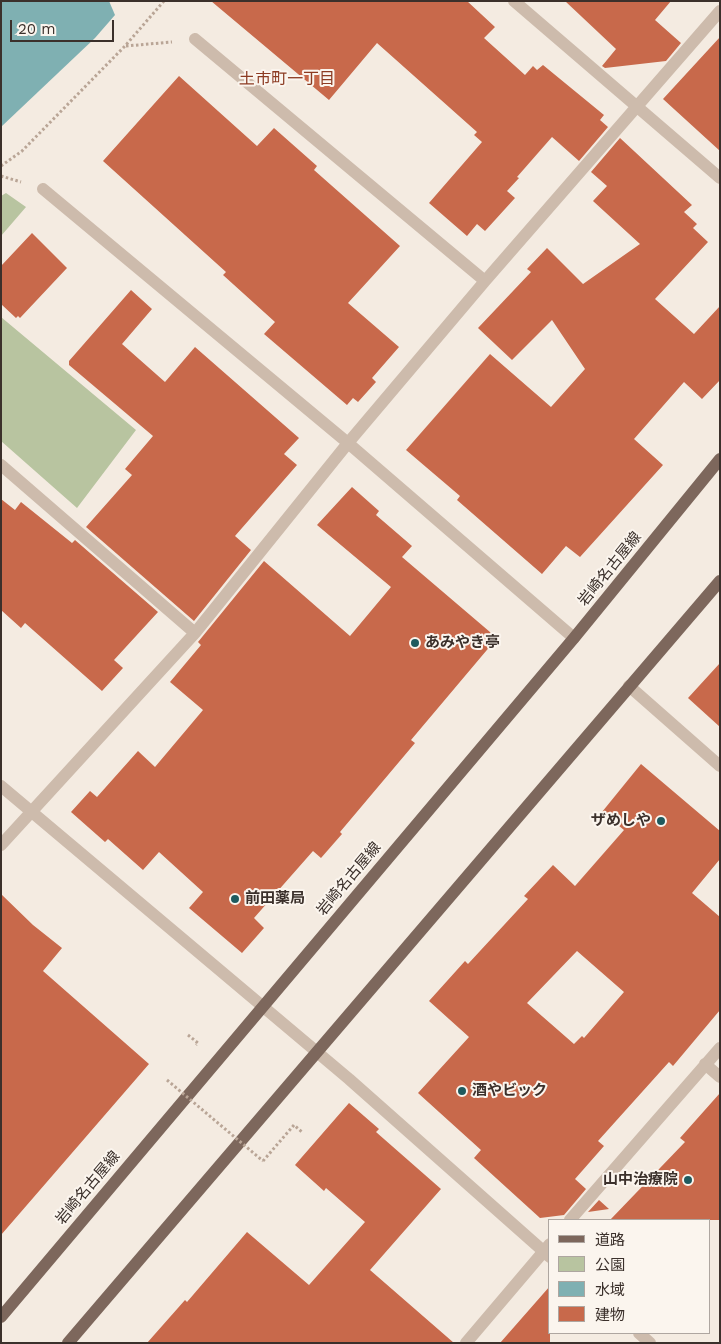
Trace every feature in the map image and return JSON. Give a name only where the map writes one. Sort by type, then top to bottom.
[{"type":"main road","name":"岩崎名古屋線","points":[[1,1317],[574,638],[720,459]]},
{"type":"main road","points":[[68,1343],[720,581]]},
{"type":"street","points":[[514,1],[720,178]]},
{"type":"street","points":[[1,845],[195,633],[348,443],[485,281],[720,10]]},
{"type":"street","points":[[194,39],[485,281]]},
{"type":"street","points":[[43,189],[348,443],[574,638]]},
{"type":"street","points":[[1,465],[195,633]]},
{"type":"street","points":[[629,686],[720,766]]},
{"type":"street","points":[[1,786],[317,1052],[548,1251],[466,1343]]},
{"type":"street","points":[[571,1219],[720,1048]]},
{"type":"street","points":[[705,1064],[720,1077]]},
{"type":"street","points":[[640,1334],[650,1343]]},
{"type":"path","points":[[1,166],[22,151],[125,46],[164,1]]},
{"type":"path","points":[[125,46],[194,39]]},
{"type":"path","points":[[188,1034],[198,1043]]},
{"type":"path","points":[[167,1080],[263,1162],[294,1124],[303,1133]]},
{"type":"green space","points":[[6,193],[26,207],[1,236],[1,196]]},
{"type":"green space","points":[[1,317],[136,430],[77,508],[1,441]]},
{"type":"water","points":[[1,1],[109,1],[115,15],[95,38],[1,127]]},
{"type":"building","points":[[211,1],[467,1],[495,27],[484,38],[525,75],[533,66],[537,70],[543,65],[604,115],[600,120],[608,127],[579,161],[552,137],[507,191],[515,198],[485,231],[477,224],[467,236],[429,203],[482,142],[474,135],[477,132],[377,43],[329,100]]},
{"type":"building","points":[[565,1],[671,1],[655,20],[681,43],[666,61],[605,68],[602,66],[616,49]]},
{"type":"building","points":[[720,37],[720,151],[663,99]]},
{"type":"building","points":[[179,76],[257,146],[274,128],[317,166],[314,170],[400,246],[348,303],[399,347],[372,378],[376,382],[358,402],[353,398],[347,405],[264,334],[275,322],[223,275],[226,272],[103,161]]},
{"type":"building","points":[[620,138],[692,205],[684,212],[697,224],[693,228],[708,242],[655,299],[694,334],[720,306],[720,380],[702,399],[684,382],[634,439],[663,465],[580,557],[566,546],[542,574],[457,500],[460,496],[406,450],[490,354],[551,407],[585,369],[552,320],[512,360],[478,328],[531,272],[527,269],[547,248],[583,284],[640,244],[593,201],[607,186],[591,172]]},
{"type":"building","points":[[32,233],[67,268],[20,318],[18,316],[16,318],[1,304],[1,266]]},
{"type":"building","points":[[131,290],[152,309],[122,344],[165,382],[195,347],[299,438],[284,454],[297,465],[235,536],[251,550],[194,621],[86,527],[132,475],[125,469],[153,436],[69,365],[69,361]]},
{"type":"building","points":[[352,487],[379,511],[376,515],[412,546],[402,557],[497,638],[411,740],[415,743],[340,832],[342,834],[321,858],[313,851],[254,918],[264,928],[242,953],[189,908],[203,892],[159,852],[143,870],[108,839],[105,842],[71,812],[90,791],[97,797],[138,751],[155,767],[203,710],[170,682],[201,645],[198,642],[264,561],[350,636],[391,587],[317,525]]},
{"type":"building","points":[[1,499],[15,510],[21,502],[72,543],[75,540],[158,612],[114,660],[123,668],[102,691],[25,623],[21,628],[1,610]]},
{"type":"building","points":[[720,663],[720,727],[688,698]]},
{"type":"building","points":[[641,764],[720,831],[720,859],[692,893],[720,917],[720,1010],[673,1066],[669,1062],[598,1141],[604,1146],[575,1179],[586,1189],[564,1215],[540,1218],[474,1158],[481,1150],[418,1093],[469,1037],[429,1001],[465,961],[468,964],[528,899],[524,896],[553,865],[575,886],[624,830],[602,812]],"holes":[[[577,951],[624,992],[584,1038],[582,1036],[574,1044],[527,1003]]]},
{"type":"building","points":[[1,894],[33,925],[62,948],[43,971],[149,1064],[1,1235]]},
{"type":"building","points":[[720,1093],[720,1220],[611,1219],[685,1142],[680,1138]]},
{"type":"building","points":[[349,1103],[379,1129],[376,1132],[441,1189],[370,1270],[454,1343],[147,1343],[185,1300],[187,1302],[247,1232],[309,1285],[365,1222],[326,1188],[324,1191],[295,1165]]},
{"type":"building","points":[[599,1200],[609,1209],[588,1212]]},
{"type":"building","points":[[548,1288],[548,1334],[550,1334],[550,1343],[500,1343]]},
{"type":"place","name":"あみやき亭","points":[[415,643]]},
{"type":"place","name":"ザめしや","points":[[661,821]]},
{"type":"place","name":"前田薬局","points":[[235,899]]},
{"type":"place","name":"酒やビック","points":[[462,1091]]},
{"type":"place","name":"山中治療院","points":[[688,1180]]},
{"type":"district","name":"土市町一丁目","points":[[287,79]]}]
